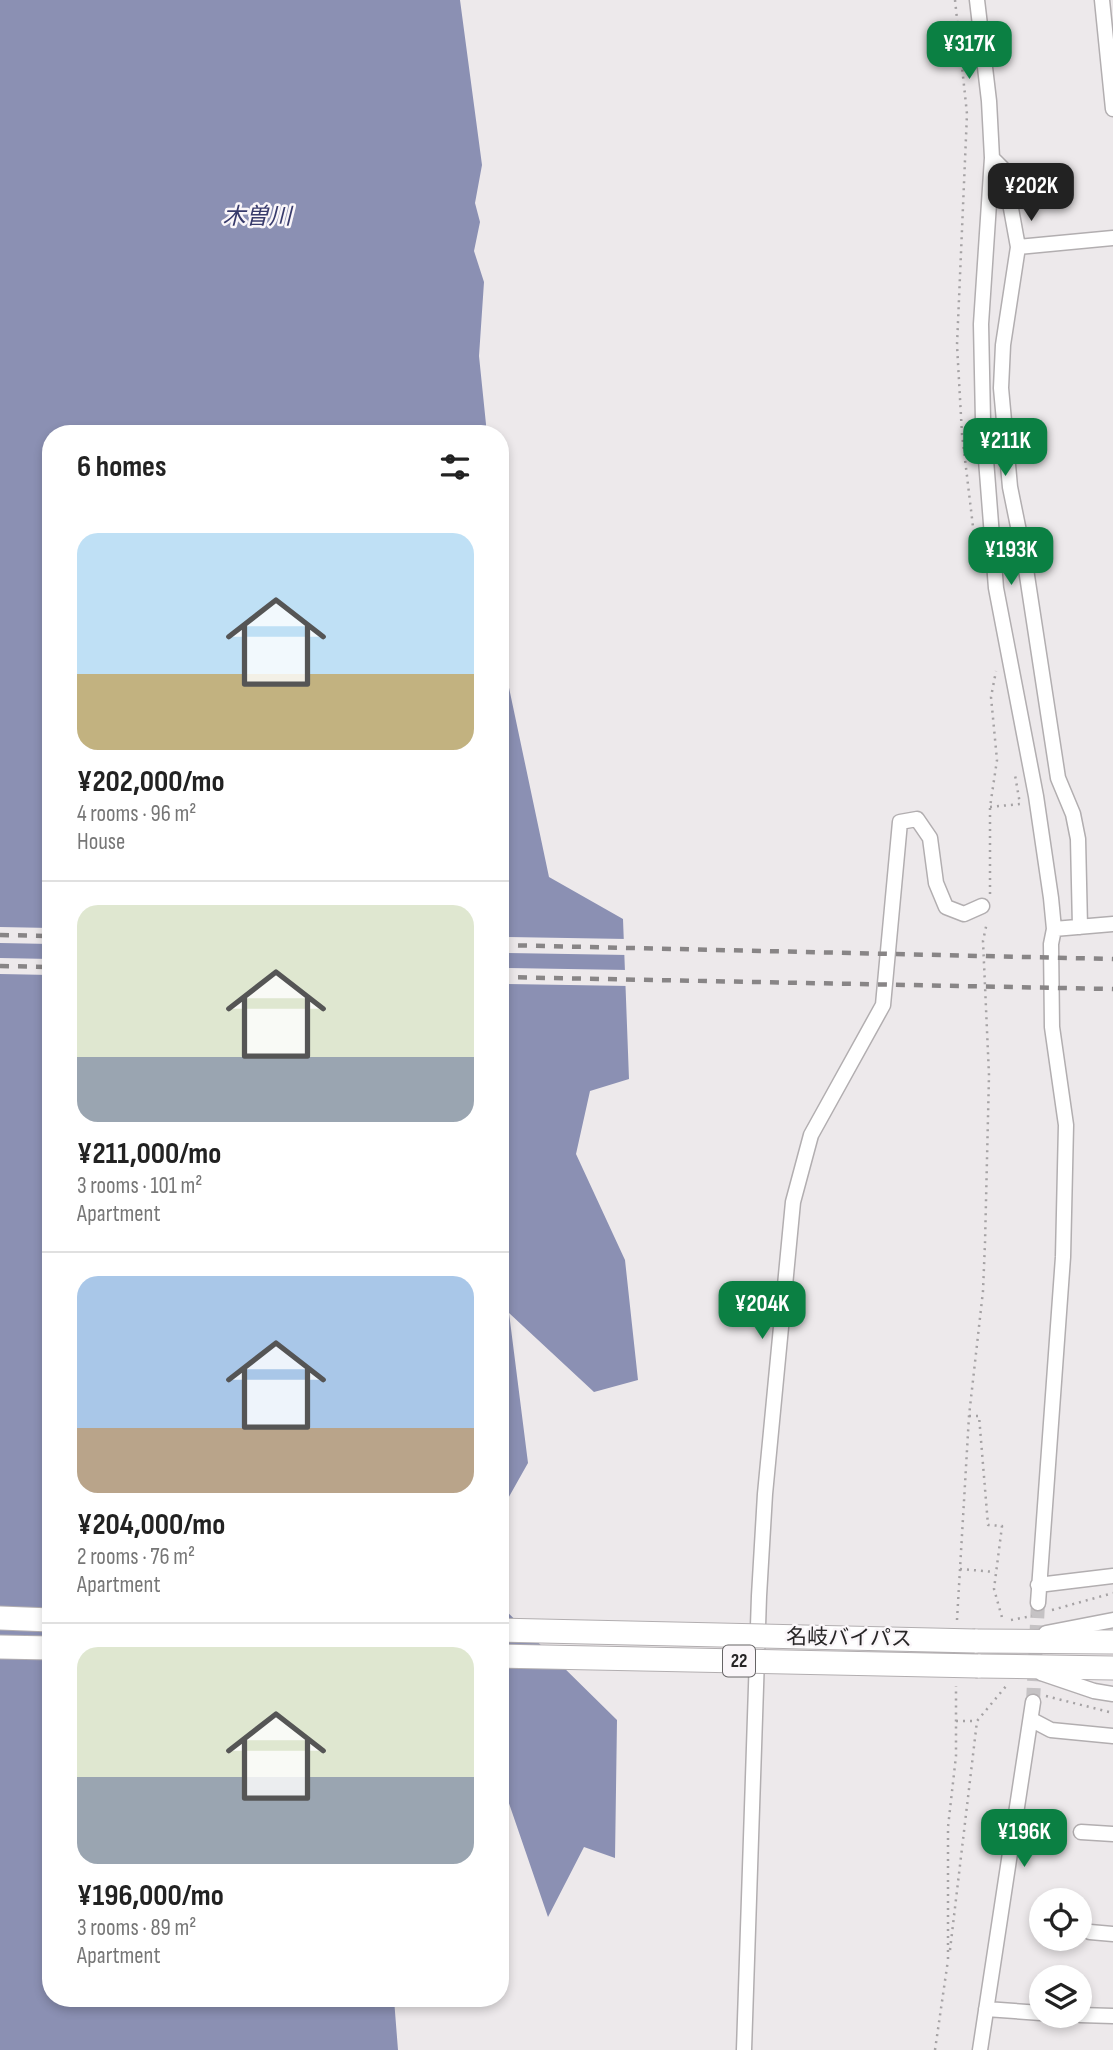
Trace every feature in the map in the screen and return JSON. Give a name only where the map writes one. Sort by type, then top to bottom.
[{"type":"highway","points":[[0,1618],[42,1620]]},
{"type":"highway","name":"名岐バイパス","points":[[509,1630],[966,1636],[1002,1631],[1113,1642]]},
{"type":"highway","points":[[0,1647],[42,1647]]},
{"type":"highway","name":"名岐バイパス","points":[[509,1656],[978,1666],[1013,1675],[1113,1668]]},
{"type":"street","points":[[977,0],[989,100],[992,158],[981,324],[983,421],[995,576],[1036,796],[1054,929],[1051,944],[1052,1027],[1066,1125],[1063,1231],[1038,1603]]},
{"type":"street","points":[[1102,0],[1108,19],[1113,109]]},
{"type":"street","points":[[992,158],[1004,170],[1018,247],[1003,345],[1001,388],[1010,487],[1058,778],[1073,814],[1078,839],[1080,927]]},
{"type":"street","points":[[1018,247],[1113,238]]},
{"type":"street","points":[[744,2050],[748,1876],[764,1507],[793,1202],[811,1135],[883,1005],[900,822],[917,819],[930,838],[936,883],[946,907],[964,914],[987,906]]},
{"type":"street","points":[[1054,929],[1113,924]]},
{"type":"street","points":[[1038,1585],[1113,1576]]},
{"type":"street","points":[[1002,1631],[1113,1620]]},
{"type":"street","points":[[1013,1675],[1113,1694]]},
{"type":"street","points":[[979,2050],[1033,1702]]},
{"type":"street","points":[[1032,1720],[1051,1730],[1113,1736]]},
{"type":"street","points":[[1080,1832],[1113,1834]]},
{"type":"street","points":[[1092,1932],[1113,1934]]},
{"type":"street","points":[[986,2009],[1029,2012]]},
{"type":"street","points":[[1092,2015],[1113,2016]]},
{"type":"path","points":[[966,1636],[960,1569],[969,1416],[983,1291],[985,1243],[989,1075],[983,941],[987,906],[990,807],[997,760],[991,697],[996,670]]},
{"type":"path","points":[[990,807],[1020,804]]},
{"type":"path","points":[[969,1416],[979,1416],[988,1525],[1002,1526],[994,1589],[1002,1631]]},
{"type":"path","points":[[960,1569],[995,1572]]},
{"type":"path","points":[[935,2050],[978,1721],[1013,1675]]},
{"type":"path","points":[[948,1959],[948,1827],[957,1756],[956,1683]]},
{"type":"path","points":[[956,1721],[978,1721]]},
{"type":"water","name":"木曽川","points":[[0,0],[460,0],[482,165],[475,203],[480,222],[474,251],[484,282],[479,356],[486,425],[42,425],[42,2007],[395,2007],[398,2050],[0,2050]]},
{"type":"water","points":[[509,688],[549,877],[623,919],[629,1079],[590,1091],[576,1154],[625,1260],[638,1380],[594,1392],[509,1313]]},
{"type":"water","points":[[509,1313],[528,1463],[509,1497]]},
{"type":"water","points":[[509,1614],[617,1720],[615,1858],[584,1847],[548,1917],[509,1803]]},
{"type":"pier","points":[[0,927],[42,928],[42,944],[0,943]]},
{"type":"pier","points":[[509,937],[627,939],[628,955],[509,953]]},
{"type":"pier","points":[[0,958],[42,959],[42,975],[0,974]]},
{"type":"pier","points":[[509,968],[628,970],[629,986],[509,984]]},
{"type":"tunnel","points":[[1033,1702],[1038,1603]]},
{"type":"railway","points":[[0,935],[42,936]]},
{"type":"railway","points":[[509,945],[1113,959]]},
{"type":"railway","points":[[0,966],[42,967]]},
{"type":"railway","points":[[509,977],[1113,989]]}]
